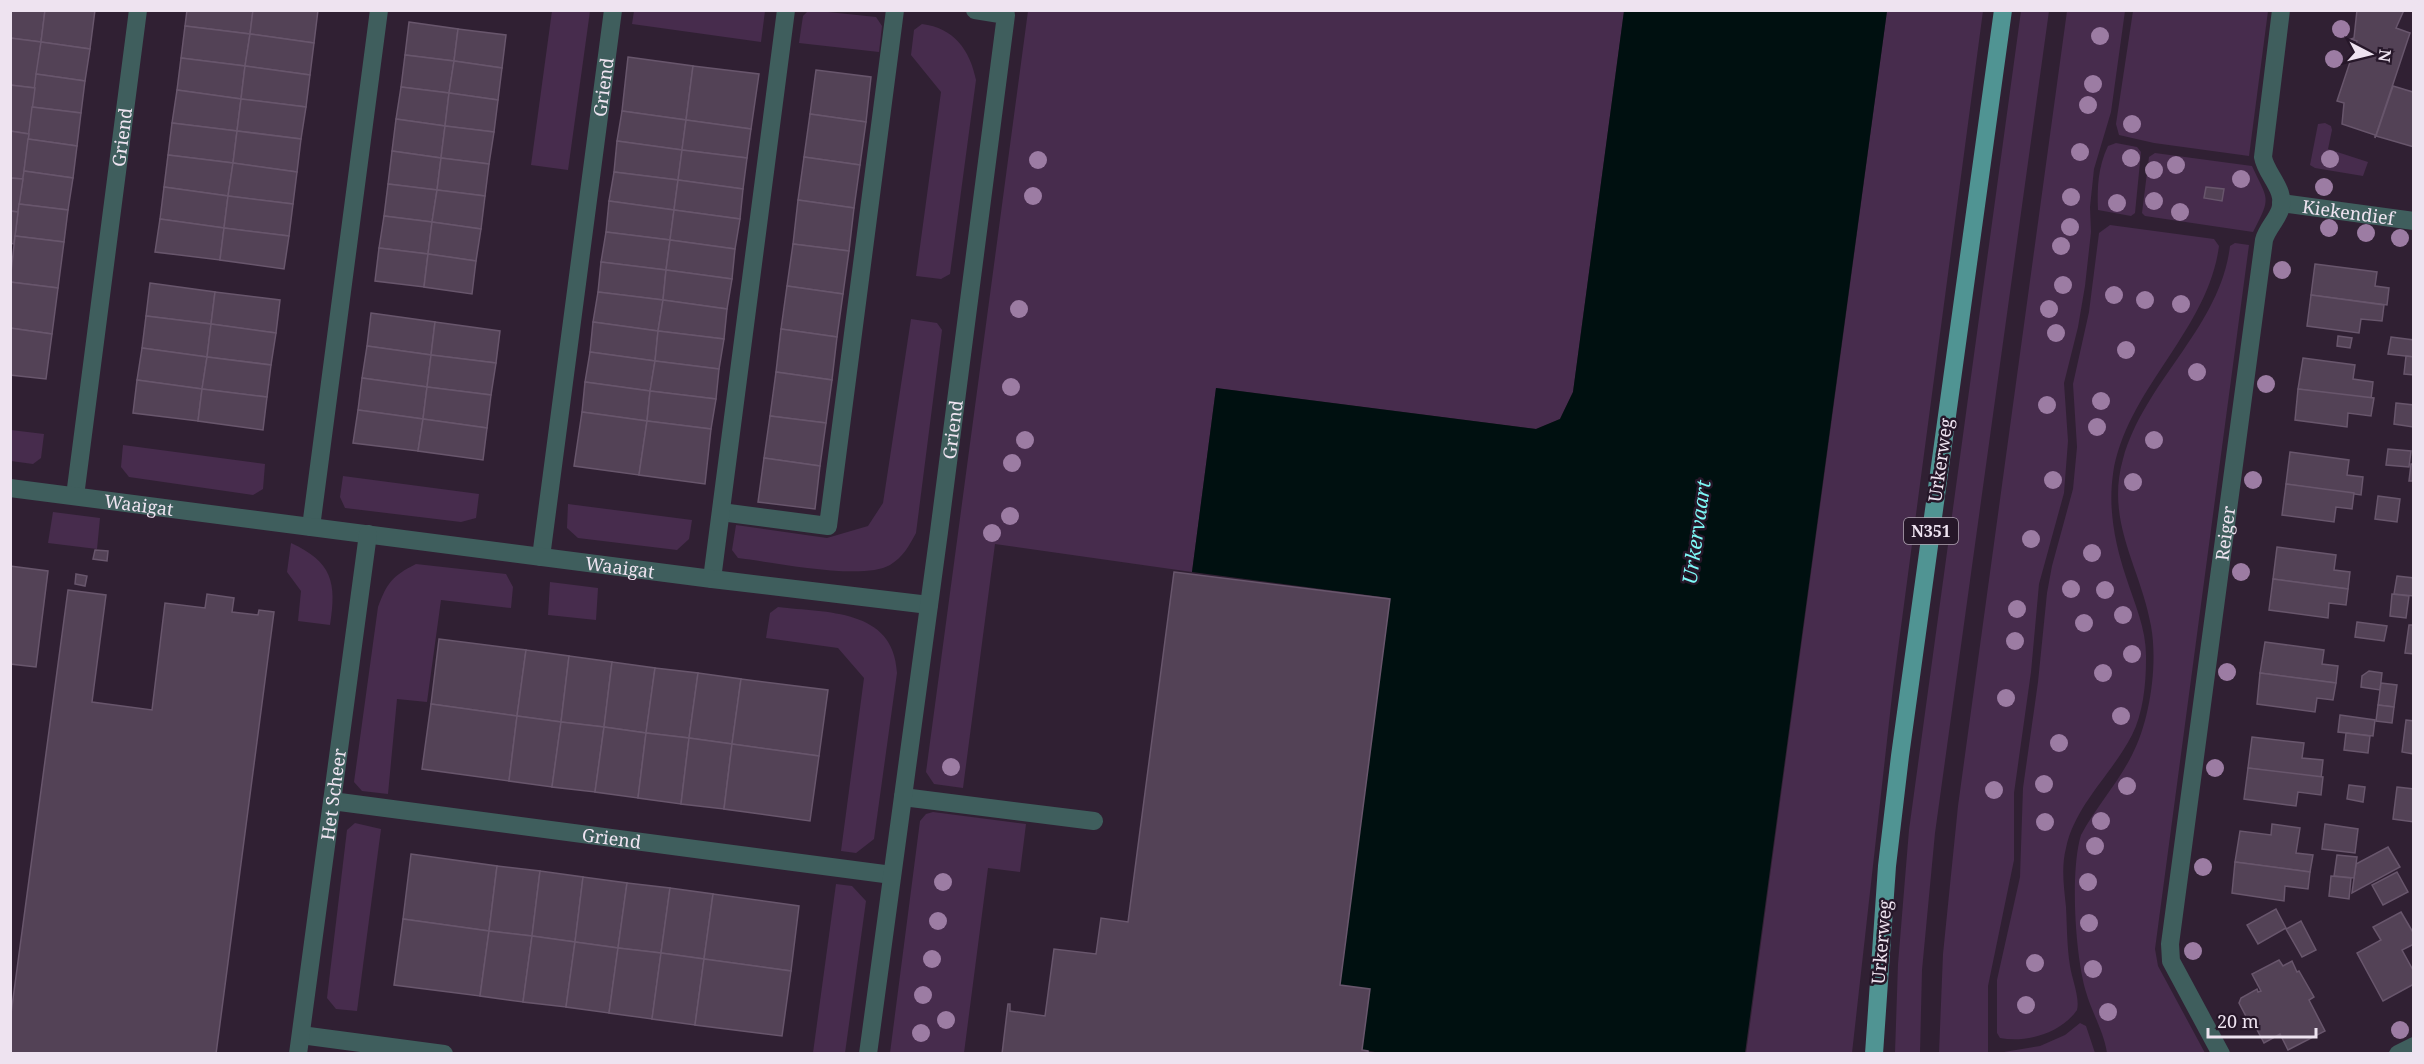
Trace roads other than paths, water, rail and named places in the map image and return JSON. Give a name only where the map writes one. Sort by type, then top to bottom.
[{"type":"main road","name":"Urkerweg","points":[[1874,1053],[1886,877],[1900,756],[2003,10]]},
{"type":"street","name":"Griend","points":[[75,496],[138,10]]},
{"type":"street","points":[[311,527],[379,10]]},
{"type":"street","name":"Griend","points":[[541,557],[613,10]]},
{"type":"street","points":[[712,579],[786,10]]},
{"type":"street","points":[[721,512],[828,526],[895,10]]},
{"type":"street","name":"Griend","points":[[868,1053],[1006,15],[975,10]]},
{"type":"street","points":[[2281,10],[2262,157],[2277,185],[2281,203]]},
{"type":"street","name":"Kiekendief","points":[[2281,203],[2414,221]]},
{"type":"street","name":"Reiger","points":[[2221,1053],[2171,961],[2170,944],[2264,240],[2281,203]]},
{"type":"street","name":"Waaigat","points":[[10,488],[929,605]]},
{"type":"street","name":"Het Scheer","points":[[298,1053],[368,534]]},
{"type":"street","points":[[903,797],[1094,821]]},
{"type":"street","name":"Griend","points":[[332,801],[892,875]]},
{"type":"street","points":[[301,1035],[444,1053]]},
{"type":"street","points":[[2398,1053],[2414,1046]]},
{"type":"water","name":"Urkervaart","points":[[1624,11],[1887,11],[1745,1053],[1388,1054],[1362,1050],[1339,985],[1390,598],[1192,572],[1216,388],[1536,429],[1560,419],[1573,392]]}]
